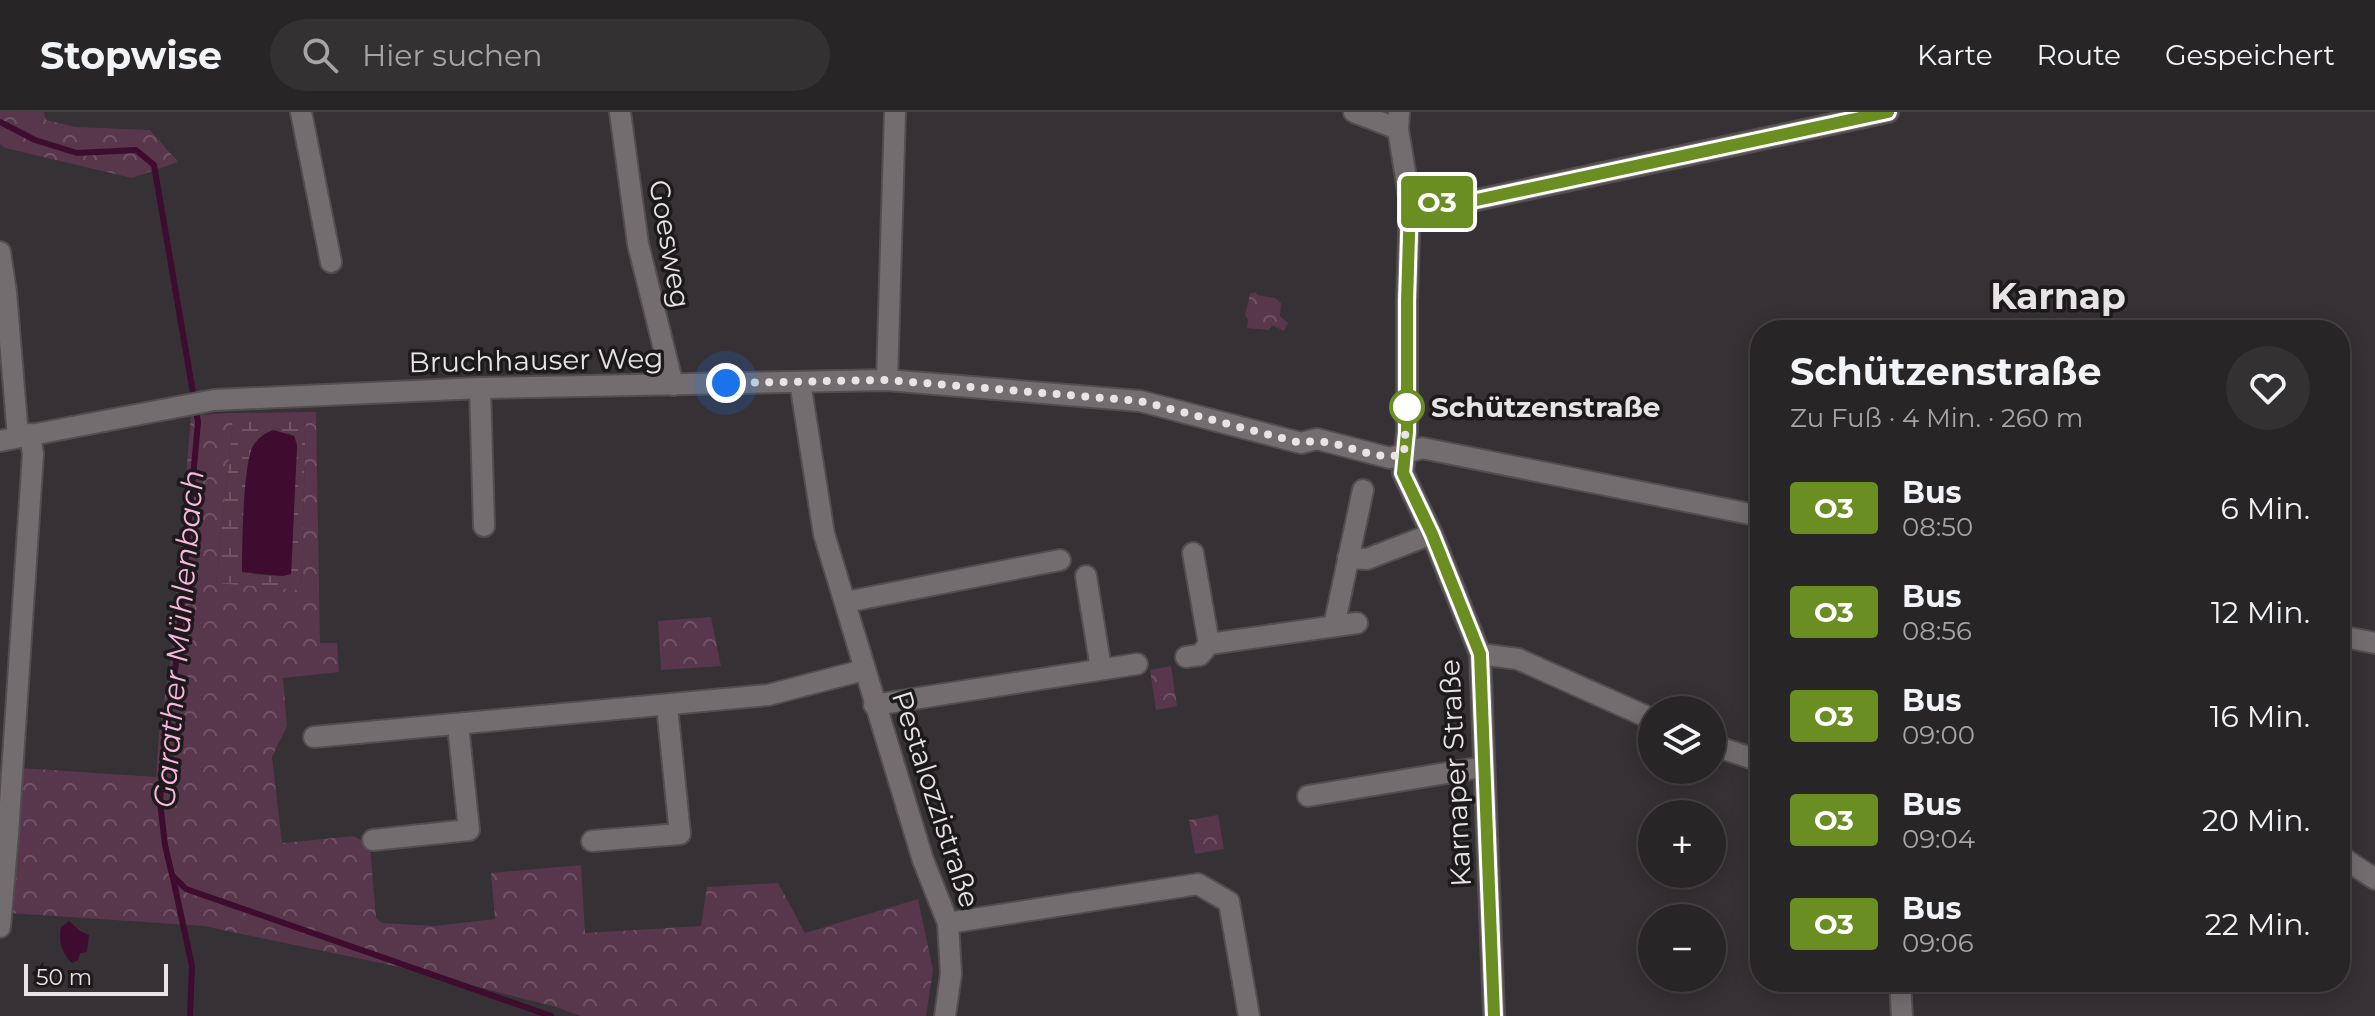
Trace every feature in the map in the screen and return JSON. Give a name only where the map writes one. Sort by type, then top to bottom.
[{"type":"street","points":[[301,112],[331,262]]},
{"type":"street","name":"Goesweg","points":[[620,112],[638,244],[673,385]]},
{"type":"street","points":[[887,380],[895,112]]},
{"type":"street","points":[[1354,112],[1398,121]]},
{"type":"street","points":[[1410,203],[1472,201],[1888,112]]},
{"type":"street","name":"Karnaper Straße","points":[[1398,121],[1410,203],[1407,432],[1403,473],[1432,534],[1480,654],[1494,1016]]},
{"type":"street","points":[[0,252],[6,292],[16,437],[33,454],[0,927]]},
{"type":"street","name":"Bruchhauser Weg","points":[[16,437],[187,404],[309,394],[887,380],[1140,401],[1301,443],[1317,439],[1390,458],[1404,454]]},
{"type":"street","name":"Pestalozzistraße","points":[[800,382],[824,534],[923,860],[948,923],[951,974],[945,1016]]},
{"type":"street","points":[[480,388],[484,526]]},
{"type":"street","points":[[1404,454],[1422,448],[1750,514]]},
{"type":"street","points":[[1334,626],[1363,490]]},
{"type":"street","points":[[1348,558],[1367,559],[1432,534]]},
{"type":"street","points":[[1193,553],[1209,644]]},
{"type":"street","points":[[846,602],[1060,560]]},
{"type":"street","points":[[1086,576],[1101,669]]},
{"type":"street","points":[[1186,657],[1200,655],[1209,644],[1357,623]]},
{"type":"street","points":[[2350,638],[2375,643]]},
{"type":"street","points":[[1480,654],[1518,659],[1638,713]]},
{"type":"street","points":[[874,705],[1137,664]]},
{"type":"street","points":[[314,737],[768,695],[864,670]]},
{"type":"street","points":[[592,841],[680,834],[667,706]]},
{"type":"street","points":[[373,840],[469,830],[458,725]]},
{"type":"street","points":[[1726,750],[1750,758]]},
{"type":"street","points":[[1308,796],[1483,767]]},
{"type":"street","points":[[2350,863],[2375,879]]},
{"type":"street","points":[[948,923],[1198,884],[1229,902],[1249,1016]]},
{"type":"street","points":[[1901,992],[1902,1016]]},
{"type":"green space","points":[[0,112],[44,112],[46,120],[76,127],[150,130],[178,162],[132,178],[5,148],[0,144]]},
{"type":"green space","points":[[1256,292],[1281,303],[1280,316],[1288,323],[1284,331],[1272,325],[1269,330],[1247,328],[1245,315],[1250,294]]},
{"type":"green space","points":[[316,412],[320,643],[337,643],[339,672],[283,678],[287,726],[272,757],[282,843],[354,836],[370,846],[376,918],[382,923],[434,926],[495,919],[491,873],[581,865],[585,933],[701,926],[707,887],[778,883],[805,933],[918,899],[933,970],[926,1016],[581,1016],[395,966],[204,926],[9,913],[21,768],[156,777],[159,734],[171,658],[191,416]],"holes":[[[233,420],[306,420],[301,590],[216,583]]]},
{"type":"green space","points":[[233,420],[306,420],[301,590],[216,584]],"holes":[[[288,433],[294,436],[297,445],[291,574],[252,574]]]},
{"type":"green space","points":[[711,617],[721,666],[661,670],[658,621]]},
{"type":"green space","points":[[1171,666],[1177,706],[1156,710],[1150,670]]},
{"type":"green space","points":[[1218,815],[1224,849],[1195,854],[1189,820]]},
{"type":"shaded area","points":[[273,430],[294,436],[297,445],[291,574],[283,576],[242,572],[244,506],[250,456],[257,441]]},
{"type":"shaded area","points":[[69,921],[89,935],[87,952],[80,953],[78,960],[72,963],[63,951],[60,937],[61,927]]},
{"type":"waterway","name":"Garather Mühlenbach","points":[[0,122],[35,140],[77,153],[136,150],[154,165],[198,422],[160,802],[172,875],[186,889],[551,1016]]},
{"type":"waterway","points":[[173,878],[192,966],[190,1016]]},
{"type":"bus line","name":"O3","points":[[1494,1016],[1480,654],[1432,534],[1403,473],[1407,432],[1410,203],[1472,201],[1888,112]]},
{"type":"place","name":"Schützenstraße","points":[[1407,407]]},
{"type":"district","name":"Karnap","points":[[2058,296]]},
{"type":"route","points":[[726,383],[887,380],[1140,401],[1301,443],[1317,439],[1390,458],[1404,454],[1407,407]]}]
